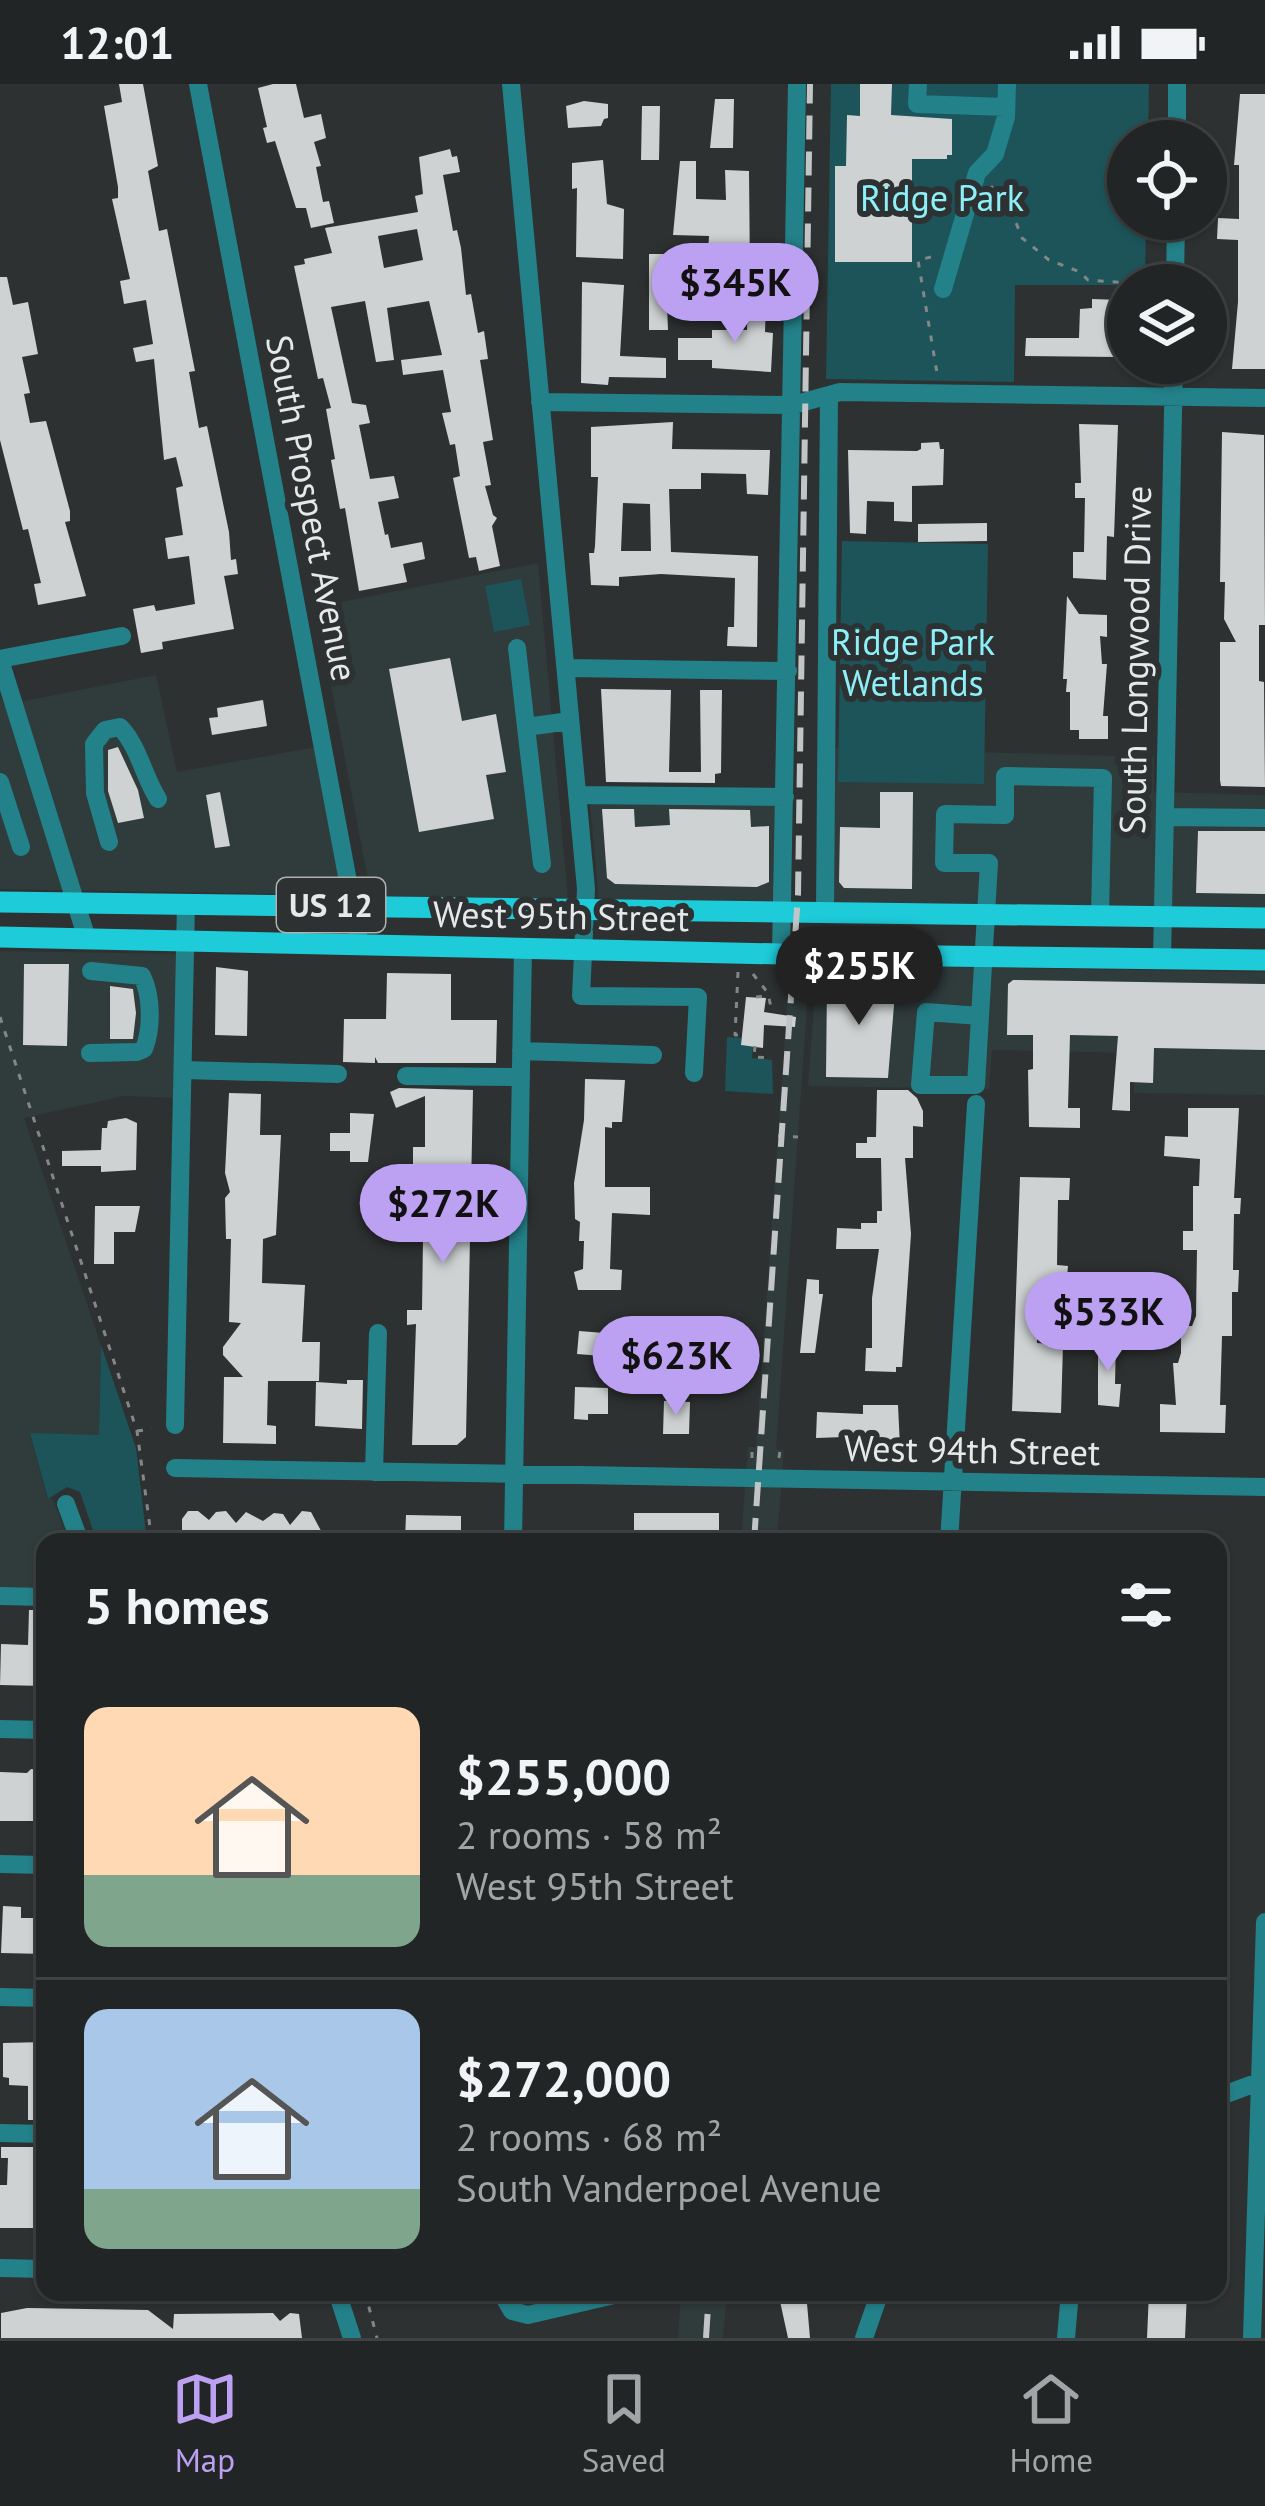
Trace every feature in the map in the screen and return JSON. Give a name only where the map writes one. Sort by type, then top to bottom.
[{"type":"main road","name":"West 95th Street","points":[[0,902],[1265,918]]},
{"type":"main road","name":"West 95th Street","points":[[0,937],[1265,959]]},
{"type":"street","name":"South Prospect Avenue","points":[[198,84],[360,945]]},
{"type":"street","points":[[511,84],[587,908],[581,996],[698,997],[694,1073]]},
{"type":"street","points":[[781,954],[796,84]]},
{"type":"street","points":[[918,84],[917,104],[1006,107]]},
{"type":"street","points":[[943,289],[977,173],[995,154],[1007,84]]},
{"type":"street","points":[[1177,120],[1178,84]]},
{"type":"street","name":"South Longwood Drive","points":[[1162,958],[1174,384]]},
{"type":"street","points":[[540,402],[794,405],[840,392],[1265,398]]},
{"type":"street","points":[[826,912],[829,395]]},
{"type":"street","points":[[87,939],[0,660],[122,636]]},
{"type":"street","points":[[517,648],[542,864]]},
{"type":"street","points":[[566,668],[788,670]]},
{"type":"street","points":[[526,727],[570,721]]},
{"type":"street","points":[[109,842],[95,793],[94,744],[105,730],[120,727],[134,741],[142,774],[158,799]]},
{"type":"street","points":[[950,1533],[989,863],[944,863],[944,814],[1005,815],[1005,776],[1102,778],[1100,916]]},
{"type":"street","points":[[0,782],[21,847]]},
{"type":"street","points":[[577,795],[785,796]]},
{"type":"street","points":[[1166,817],[1265,818]]},
{"type":"street","points":[[175,1426],[186,903]]},
{"type":"street","points":[[513,1533],[523,948]]},
{"type":"street","points":[[90,1053],[137,1052],[144,1049],[149,1036],[148,990],[142,976],[91,971]]},
{"type":"street","points":[[976,1094],[920,1085],[926,1012],[980,1016]]},
{"type":"street","points":[[521,1051],[653,1054]]},
{"type":"street","points":[[183,1070],[338,1074]]},
{"type":"street","points":[[406,1076],[521,1077]]},
{"type":"street","points":[[374,1472],[378,1333]]},
{"type":"street","name":"West 94th Street","points":[[175,1468],[1265,1487]]},
{"type":"street","points":[[66,1504],[77,1533]]},
{"type":"street","points":[[0,1596],[36,1597]]},
{"type":"street","points":[[0,1729],[36,1730]]},
{"type":"street","points":[[0,1864],[36,1865]]},
{"type":"street","points":[[1252,2338],[1265,1922]]},
{"type":"street","points":[[0,1997],[36,1998]]},
{"type":"street","points":[[1227,2094],[1262,2081]]},
{"type":"street","points":[[0,2133],[36,2134]]},
{"type":"street","points":[[0,2268],[36,2269]]},
{"type":"street","points":[[340,2301],[352,2338]]},
{"type":"street","points":[[506,2301],[512,2312],[549,2312],[592,2301]]},
{"type":"street","points":[[864,2338],[877,2301]]},
{"type":"street","points":[[1066,2338],[1069,2301]]},
{"type":"path","points":[[977,173],[1001,199],[1022,238],[1048,260],[1088,280],[1107,281]]},
{"type":"path","points":[[938,379],[918,260],[951,258]]},
{"type":"path","points":[[738,972],[735,1035],[742,1035]]},
{"type":"path","points":[[751,972],[769,996],[772,1013]]},
{"type":"path","points":[[756,998],[769,996]]},
{"type":"path","points":[[0,1017],[137,1431],[151,1533]]},
{"type":"path","points":[[754,1046],[754,1057],[772,1058]]},
{"type":"path","points":[[778,1136],[798,1137]]},
{"type":"path","points":[[137,1431],[152,1430]]},
{"type":"path","points":[[752,1448],[752,1457]]},
{"type":"path","points":[[779,1458],[780,1450]]},
{"type":"path","points":[[367,2301],[377,2338]]},
{"type":"shaded area","points":[[538,563],[568,899],[371,896],[316,607]]},
{"type":"shaded area","points":[[156,675],[177,772],[316,747],[342,895],[0,889],[0,695],[4,705]]},
{"type":"shaded area","points":[[834,748],[1154,757],[1154,792],[1265,795],[1265,911],[832,904]]},
{"type":"shaded area","points":[[589,795],[778,796],[777,902],[599,900]]},
{"type":"shaded area","points":[[0,951],[178,954],[177,1098],[124,1096],[24,1118],[101,1345],[99,1435],[30,1434],[47,1498],[53,1499],[66,1533],[36,1533],[36,1597],[0,1596]]},
{"type":"shaded area","points":[[782,964],[1265,972],[1265,1095],[1134,1093],[1135,1053],[992,1050],[989,1089],[808,1086],[816,979],[809,978],[776,1449],[784,1450],[778,1533],[742,1533],[748,1447],[756,1447],[789,980],[781,978]]},
{"type":"shaded area","points":[[680,2301],[726,2301],[723,2338],[678,2338]]},
{"type":"green space","name":"Ridge Park","points":[[831,84],[1149,84],[1148,120],[1107,120],[1107,240],[1146,240],[1145,264],[1107,264],[1107,285],[1015,285],[1014,382],[826,379]]},
{"type":"green space","name":"Ridge Park Wetlands","points":[[842,541],[988,544],[984,784],[838,782]]},
{"type":"green space","points":[[521,579],[530,625],[494,632],[485,586]]},
{"type":"green space","points":[[727,1037],[741,1038],[741,1045],[753,1046],[752,1058],[772,1060],[773,1094],[725,1091]]},
{"type":"green space","points":[[101,1345],[136,1448],[146,1533],[94,1533],[80,1492],[67,1487],[48,1499],[30,1433],[99,1435]]},
{"type":"building","points":[[119,84],[143,84],[158,166],[148,171],[159,231],[167,229],[195,371],[189,372],[199,428],[207,426],[231,560],[236,559],[238,574],[224,576],[234,629],[162,642],[163,649],[141,653],[133,609],[154,605],[156,611],[195,604],[189,556],[168,559],[165,538],[183,535],[176,488],[183,486],[176,457],[164,460],[154,359],[136,362],[133,348],[153,344],[146,300],[124,304],[120,281],[130,279],[112,199],[118,198],[118,187],[104,106],[122,102]]},
{"type":"building","points":[[296,84],[304,118],[321,114],[326,138],[314,142],[321,166],[316,167],[323,202],[329,201],[334,223],[311,228],[306,208],[296,208],[275,141],[267,143],[258,88]]},
{"type":"building","points":[[860,84],[892,84],[891,115],[952,119],[952,155],[912,159],[912,262],[835,262],[835,166],[846,166],[847,115],[860,116]]},
{"type":"building","points":[[1240,94],[1265,94],[1265,369],[1232,369],[1238,240],[1227,239],[1227,218],[1239,219],[1239,165],[1234,165]]},
{"type":"building","points":[[715,99],[734,99],[733,148],[710,148]]},
{"type":"building","points":[[584,101],[608,104],[608,118],[601,126],[568,128],[566,106]]},
{"type":"building","points":[[642,106],[660,106],[659,160],[641,160]]},
{"type":"building","points":[[450,149],[452,157],[457,156],[460,172],[443,175],[453,231],[457,230],[461,248],[466,295],[471,294],[478,333],[484,331],[488,359],[480,360],[493,440],[483,442],[491,485],[485,486],[497,518],[492,526],[500,566],[479,571],[476,557],[469,558],[453,478],[460,476],[455,444],[450,445],[442,413],[451,412],[443,370],[403,375],[401,360],[442,355],[429,301],[387,308],[394,360],[376,362],[365,301],[331,307],[352,403],[366,405],[370,423],[359,425],[370,479],[394,476],[399,498],[378,502],[385,535],[391,548],[422,542],[425,559],[403,564],[407,582],[359,591],[345,508],[340,509],[331,460],[335,459],[326,409],[331,408],[323,378],[318,379],[294,266],[332,253],[325,228],[418,212],[415,196],[423,194],[419,157]],"holes":[[[417,229],[423,260],[384,268],[378,236]]]},
{"type":"building","points":[[603,160],[607,204],[624,209],[623,259],[576,257],[577,188],[572,189],[572,163]]},
{"type":"building","points":[[680,161],[696,161],[696,199],[726,200],[725,170],[749,171],[750,274],[707,273],[709,236],[673,235]]},
{"type":"building","points":[[649,254],[665,254],[668,330],[649,330]]},
{"type":"building","points":[[0,277],[7,277],[13,305],[28,302],[38,354],[22,357],[30,393],[24,394],[30,423],[46,421],[70,511],[70,521],[65,522],[86,596],[38,605],[34,584],[41,583],[0,440]]},
{"type":"building","points":[[582,282],[624,285],[620,356],[666,358],[666,378],[609,377],[608,385],[581,383]]},
{"type":"building","points":[[1092,299],[1107,300],[1107,357],[1025,356],[1026,338],[1079,338],[1080,309],[1092,308]]},
{"type":"building","points":[[748,300],[766,301],[765,332],[773,333],[771,372],[712,368],[712,360],[678,360],[678,338],[712,338],[712,330],[747,330]]},
{"type":"building","points":[[673,422],[672,449],[770,450],[768,495],[747,494],[746,474],[701,473],[701,489],[669,489],[671,552],[758,556],[757,647],[727,646],[728,627],[734,627],[735,578],[661,574],[619,577],[619,586],[591,585],[589,553],[594,553],[595,546],[598,477],[591,477],[591,427]],"holes":[[[623,503],[650,504],[651,551],[621,551]]]},
{"type":"building","points":[[1079,424],[1118,425],[1114,537],[1107,536],[1106,580],[1073,578],[1073,552],[1084,552],[1085,498],[1075,498],[1075,483],[1081,483]]},
{"type":"building","points":[[1222,432],[1264,435],[1265,625],[1259,625],[1259,681],[1264,682],[1265,787],[1221,786],[1220,780],[1220,642],[1236,642],[1224,619],[1225,582],[1220,582]]},
{"type":"building","points":[[939,442],[944,449],[943,485],[912,486],[912,522],[894,521],[894,502],[867,501],[866,534],[850,533],[848,450],[917,451],[921,443]]},
{"type":"building","points":[[987,523],[987,541],[918,542],[918,524]]},
{"type":"building","points":[[1067,596],[1079,614],[1107,615],[1107,637],[1100,636],[1102,664],[1107,664],[1103,716],[1108,716],[1108,739],[1079,739],[1079,730],[1070,730],[1070,692],[1063,679]]},
{"type":"building","points":[[450,658],[462,721],[496,714],[506,772],[486,775],[494,819],[419,832],[389,669]]},
{"type":"building","points":[[601,689],[671,690],[669,772],[701,772],[700,690],[722,690],[721,773],[715,774],[715,783],[606,782]]},
{"type":"building","points":[[263,700],[267,726],[212,735],[209,718],[218,717],[217,708]]},
{"type":"building","points":[[118,747],[138,790],[144,818],[118,823],[108,791],[108,750]]},
{"type":"building","points":[[220,792],[230,846],[215,848],[206,795]]},
{"type":"building","points":[[880,792],[913,792],[912,889],[844,888],[839,882],[840,827],[880,828]]},
{"type":"building","points":[[602,809],[634,809],[635,827],[670,825],[669,809],[750,810],[751,827],[769,826],[769,882],[757,887],[615,884],[607,878]]},
{"type":"building","points":[[1198,831],[1265,831],[1265,894],[1196,893]]},
{"type":"building","points":[[24,964],[69,964],[67,1046],[23,1045]]},
{"type":"building","points":[[216,967],[248,971],[247,1036],[215,1035]]},
{"type":"building","points":[[387,973],[451,974],[451,1020],[497,1020],[496,1063],[378,1063],[375,1057],[375,1063],[343,1062],[344,1019],[386,1019]]},
{"type":"building","points":[[835,980],[896,981],[888,1078],[826,1077],[827,984]]},
{"type":"building","points":[[1013,980],[1265,984],[1265,1050],[1154,1048],[1153,1083],[1130,1082],[1130,1111],[1112,1110],[1118,1036],[1070,1035],[1068,1108],[1080,1108],[1080,1128],[1029,1127],[1033,1035],[1007,1035],[1008,984]]},
{"type":"building","points":[[110,986],[133,989],[133,1039],[110,1039]]},
{"type":"building","points":[[746,997],[766,998],[764,1012],[796,1017],[795,1027],[764,1025],[763,1048],[741,1045]]},
{"type":"building","points":[[585,1079],[625,1080],[622,1122],[605,1127],[605,1187],[650,1187],[650,1215],[612,1213],[610,1269],[622,1270],[621,1290],[578,1290],[574,1272],[583,1269],[584,1241],[579,1241],[580,1222],[575,1219],[574,1183]]},
{"type":"building","points":[[399,1088],[473,1090],[466,1437],[457,1445],[412,1445],[416,1324],[407,1325],[407,1310],[422,1310],[424,1168],[413,1168],[413,1147],[425,1147],[425,1096],[396,1108],[390,1092]]},
{"type":"building","points":[[877,1090],[908,1090],[923,1111],[923,1127],[913,1126],[913,1158],[905,1158],[911,1234],[902,1367],[896,1367],[896,1372],[865,1371],[866,1348],[872,1348],[879,1249],[836,1249],[837,1228],[861,1229],[861,1223],[877,1223],[877,1211],[882,1211],[881,1158],[856,1158],[856,1143],[876,1137]]},
{"type":"building","points":[[229,1093],[261,1094],[260,1135],[281,1135],[276,1235],[263,1239],[262,1283],[305,1285],[302,1342],[320,1342],[319,1381],[268,1381],[267,1425],[276,1426],[276,1444],[223,1443],[224,1377],[243,1377],[223,1355],[223,1347],[241,1323],[229,1322],[231,1239],[226,1239],[225,1198],[230,1192],[225,1173]]},
{"type":"building","points":[[1188,1108],[1239,1108],[1234,1198],[1241,1198],[1240,1214],[1234,1214],[1233,1270],[1239,1270],[1238,1292],[1232,1292],[1232,1336],[1222,1336],[1220,1405],[1226,1405],[1225,1433],[1160,1432],[1160,1404],[1176,1405],[1173,1363],[1178,1363],[1181,1353],[1181,1326],[1192,1326],[1196,1316],[1197,1250],[1183,1250],[1183,1231],[1193,1231],[1193,1186],[1199,1186],[1200,1159],[1164,1156],[1165,1136],[1188,1137]]},
{"type":"building","points":[[350,1113],[374,1114],[368,1162],[350,1162],[350,1151],[330,1151],[330,1133],[350,1133]]},
{"type":"building","points":[[126,1118],[137,1123],[136,1170],[101,1172],[101,1166],[62,1166],[62,1151],[101,1150],[102,1128],[107,1128],[108,1121]]},
{"type":"building","points":[[1020,1177],[1070,1178],[1069,1200],[1058,1200],[1057,1265],[1068,1266],[1066,1289],[1038,1287],[1037,1343],[1063,1345],[1061,1413],[1012,1411]]},
{"type":"building","points":[[95,1206],[140,1206],[135,1232],[114,1232],[114,1264],[94,1264]]},
{"type":"building","points":[[807,1279],[819,1280],[819,1294],[823,1294],[815,1353],[800,1353]]},
{"type":"building","points":[[579,1331],[617,1334],[615,1357],[577,1354]]},
{"type":"building","points":[[1098,1338],[1116,1338],[1119,1407],[1098,1405]]},
{"type":"building","points":[[347,1380],[363,1380],[362,1429],[315,1426],[316,1382],[347,1384]]},
{"type":"building","points":[[575,1387],[608,1388],[608,1414],[574,1419]]},
{"type":"building","points":[[664,1401],[690,1402],[689,1434],[663,1434]]},
{"type":"building","points":[[863,1405],[898,1405],[900,1447],[882,1446],[883,1440],[872,1440],[873,1436],[816,1438],[817,1412],[863,1414]]},
{"type":"building","points":[[188,1511],[198,1511],[209,1520],[216,1512],[226,1511],[236,1523],[246,1512],[263,1521],[274,1513],[283,1514],[290,1525],[302,1511],[311,1512],[322,1533],[182,1533],[182,1519]]},
{"type":"building","points":[[634,1513],[719,1513],[719,1533],[634,1533]]},
{"type":"building","points":[[406,1515],[461,1516],[461,1533],[405,1533]]},
{"type":"building","points":[[29,1610],[36,1610],[36,1686],[0,1685],[1,1644],[28,1645]]},
{"type":"building","points":[[36,1769],[36,1821],[0,1821],[0,1772]]},
{"type":"building","points":[[3,1906],[21,1907],[21,1918],[36,1918],[36,1954],[1,1953]]},
{"type":"building","points":[[36,2042],[36,2120],[28,2120],[28,2086],[9,2085],[9,2078],[3,2077],[3,2043]]},
{"type":"building","points":[[1,2147],[36,2147],[36,2228],[0,2228],[0,2185],[7,2185],[8,2158],[1,2158]]},
{"type":"building","points":[[780,2301],[807,2301],[810,2338],[788,2338]]},
{"type":"building","points":[[1149,2301],[1187,2301],[1185,2338],[1147,2338]]},
{"type":"building","points":[[27,2308],[148,2310],[173,2329],[174,2314],[273,2313],[280,2321],[290,2313],[299,2314],[302,2338],[1,2338],[1,2313]]},
{"type":"railway","points":[[755,1533],[798,894],[810,84]]},
{"type":"railway","points":[[706,2338],[708,2301]]}]
